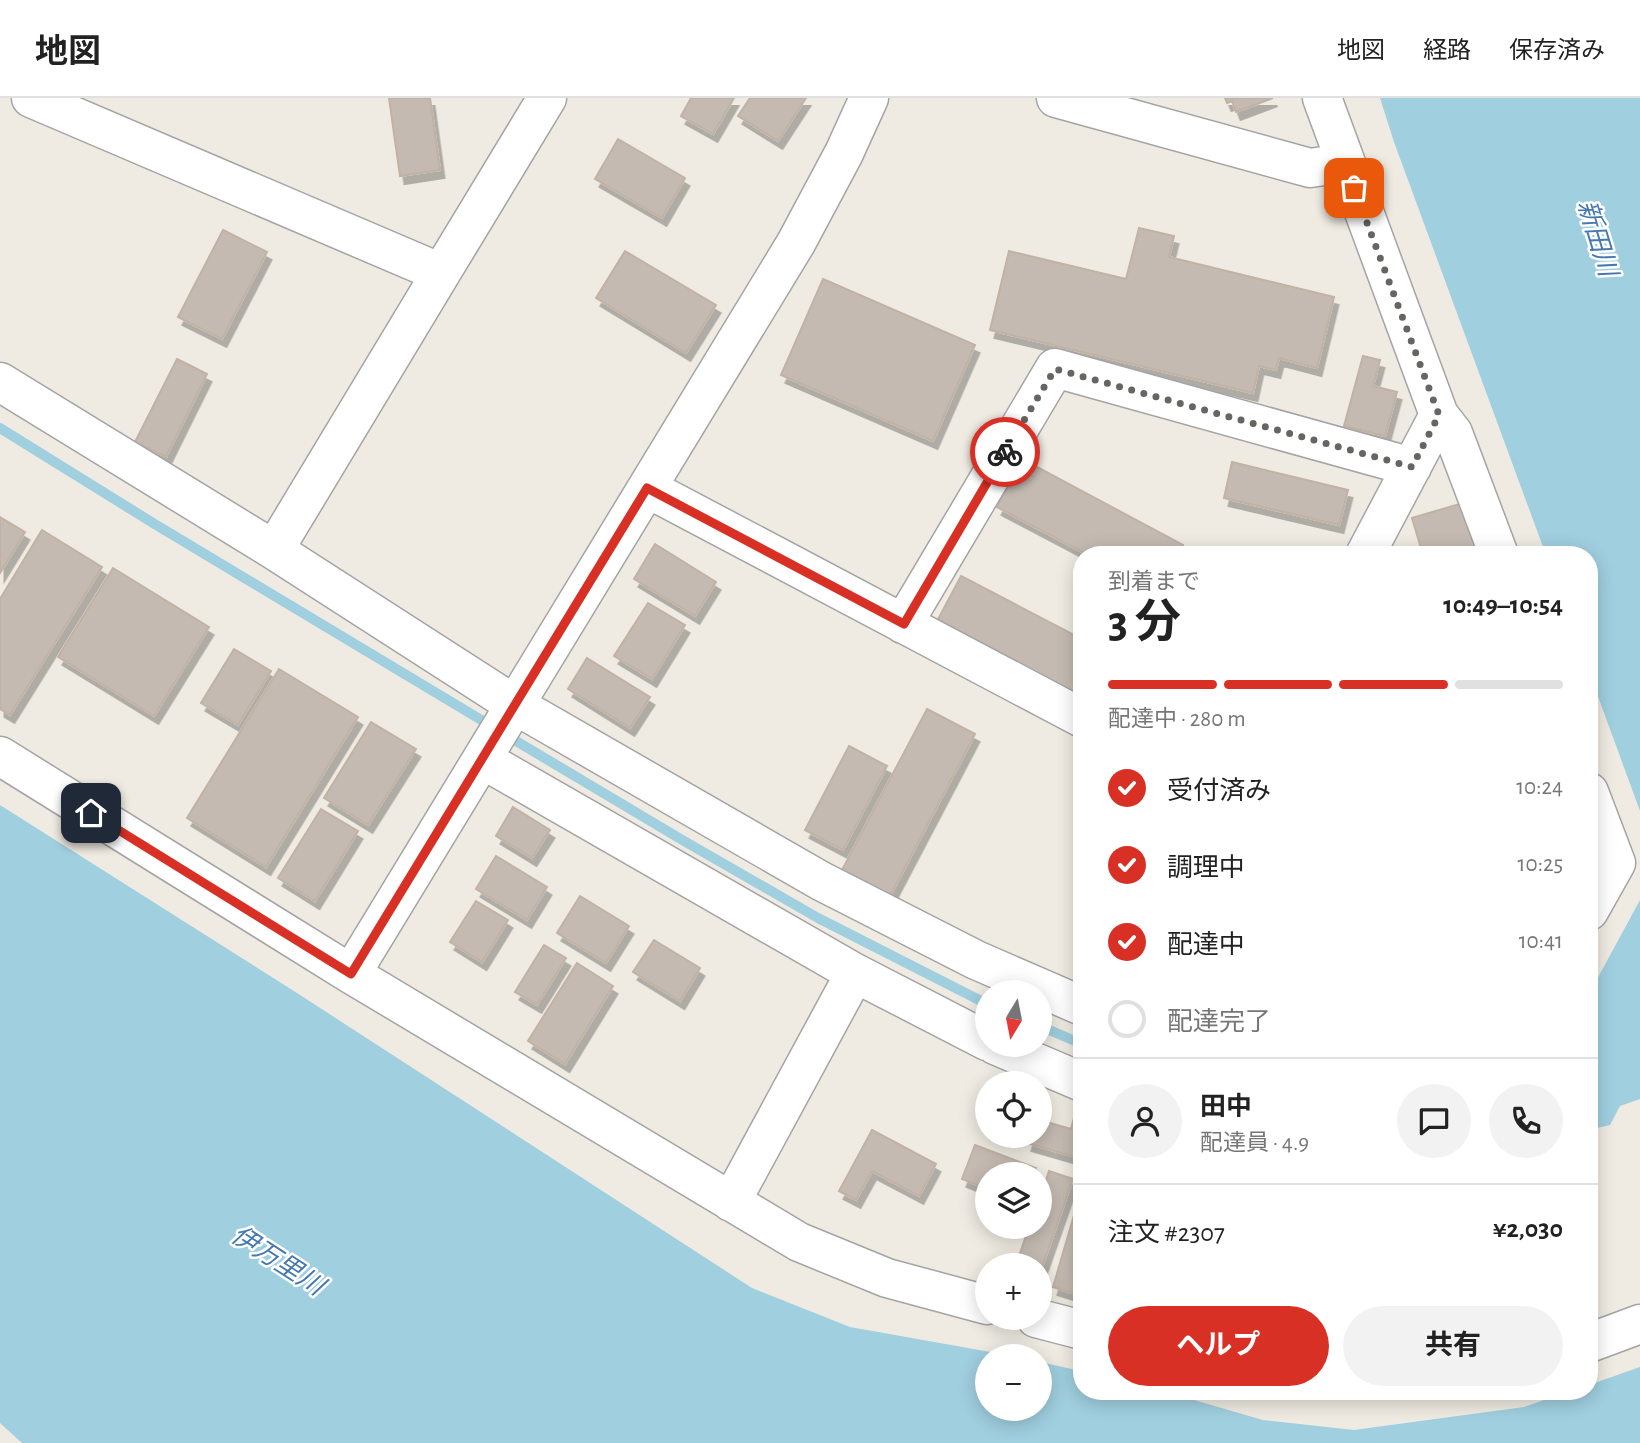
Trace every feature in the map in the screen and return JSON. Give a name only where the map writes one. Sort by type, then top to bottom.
[{"type":"street","points":[[32,98],[441,273]]},
{"type":"street","points":[[274,550],[547,98]]},
{"type":"street","points":[[351,974],[796,243],[844,153],[869,98]]},
{"type":"street","points":[[1056,98],[1310,168],[1344,163]]},
{"type":"street","points":[[1322,98],[1439,415],[1453,433],[1496,546]]},
{"type":"street","points":[[904,624],[1055,369],[1412,467]]},
{"type":"street","points":[[0,382],[274,550],[514,705],[821,881],[976,960],[1073,1002]]},
{"type":"street","points":[[1370,546],[1439,415]]},
{"type":"street","points":[[647,488],[1073,713]]},
{"type":"street","points":[[0,756],[351,974],[799,1242],[887,1278],[975,1302]]},
{"type":"street","points":[[482,759],[855,974],[975,1035]]},
{"type":"street","points":[[1598,816],[1616,863],[1598,895]]},
{"type":"street","points":[[732,1202],[855,974]]},
{"type":"street","points":[[1023,1057],[1073,1078]]},
{"type":"street","points":[[1052,1322],[1073,1328]]},
{"type":"street","points":[[1598,1340],[1640,1324]]},
{"type":"water","name":"新田川","points":[[1380,98],[1640,98],[1640,811],[1598,697],[1598,546],[1543,546]]},
{"type":"water","name":"伊万里川","points":[[0,805],[297,993],[752,1288],[850,1327],[975,1349],[975,1421],[1052,1421],[1052,1365],[1073,1369],[1073,1400],[1194,1400],[1263,1420],[1354,1430],[1524,1407],[1544,1400],[1598,1400],[1598,1382],[1640,1367],[1640,1443],[22,1443],[0,1423]]},
{"type":"water","points":[[1640,900],[1640,1099],[1620,1106],[1610,1125],[1598,1128],[1598,977]]},
{"type":"building","points":[[389,98],[430,98],[440,170],[400,176]]},
{"type":"building","points":[[691,98],[734,98],[713,134],[681,116]]},
{"type":"building","points":[[750,98],[806,98],[778,141],[738,116]]},
{"type":"building","points":[[1225,98],[1273,98],[1236,112],[1232,101],[1227,103]]},
{"type":"building","points":[[618,139],[685,178],[662,218],[595,179]]},
{"type":"building","points":[[1139,228],[1174,236],[1169,257],[1334,297],[1317,368],[1279,358],[1276,370],[1259,366],[1253,393],[990,330],[1009,251],[1126,279]]},
{"type":"building","points":[[223,230],[267,252],[222,339],[178,317]]},
{"type":"building","points":[[625,251],[716,305],[686,353],[596,298]]},
{"type":"building","points":[[823,279],[975,345],[933,441],[781,375]]},
{"type":"building","points":[[1363,356],[1380,360],[1373,386],[1397,392],[1385,436],[1344,426]]},
{"type":"building","points":[[177,359],[207,374],[166,457],[135,442]]},
{"type":"building","points":[[1022,459],[1183,545],[1073,547],[997,507]]},
{"type":"building","points":[[1232,462],[1348,490],[1339,525],[1224,498]]},
{"type":"building","points":[[1463,503],[1476,546],[1420,546],[1412,518]]},
{"type":"building","points":[[0,517],[25,532],[0,573]]},
{"type":"building","points":[[42,530],[102,567],[10,715],[0,709],[0,599]]},
{"type":"building","points":[[655,544],[716,582],[695,616],[634,579]]},
{"type":"building","points":[[113,568],[209,627],[154,716],[58,657]]},
{"type":"building","points":[[961,576],[1073,634],[1073,695],[936,623]]},
{"type":"building","points":[[648,603],[685,625],[652,679],[614,656]]},
{"type":"building","points":[[234,649],[271,671],[238,725],[201,703]]},
{"type":"building","points":[[587,658],[650,697],[630,728],[568,689]]},
{"type":"building","points":[[279,669],[358,717],[266,867],[187,818]]},
{"type":"building","points":[[927,709],[975,734],[890,896],[842,870]]},
{"type":"building","points":[[371,722],[416,749],[368,825],[324,798]]},
{"type":"building","points":[[849,746],[887,766],[843,850],[805,830]]},
{"type":"building","points":[[513,807],[550,830],[532,858],[496,836]]},
{"type":"building","points":[[321,809],[358,831],[315,901],[278,878]]},
{"type":"building","points":[[496,856],[547,887],[527,920],[476,889]]},
{"type":"building","points":[[580,896],[629,926],[606,963],[557,933]]},
{"type":"building","points":[[476,901],[508,920],[482,962],[450,942]]},
{"type":"building","points":[[654,940],[700,968],[680,1001],[633,972]]},
{"type":"building","points":[[544,945],[566,958],[537,1005],[515,992]]},
{"type":"building","points":[[577,963],[613,986],[565,1064],[528,1041]]},
{"type":"building","points":[[1073,1122],[1073,1156],[1044,1148],[1052,1148],[1052,1123],[1071,1129]]},
{"type":"building","points":[[872,1130],[936,1164],[919,1196],[872,1171],[856,1200],[839,1191]]},
{"type":"building","points":[[975,1145],[975,1148],[983,1148],[1020,1162],[975,1162],[975,1184],[962,1179]]},
{"type":"building","points":[[1052,1172],[1073,1179],[1052,1239]]},
{"type":"building","points":[[1073,1219],[1073,1293],[1053,1287]]},
{"type":"building","points":[[1025,1239],[1052,1239],[1047,1253],[1020,1253]]},
{"type":"waterway","points":[[0,428],[493,727]]},
{"type":"waterway","points":[[506,735],[818,918],[975,998]]},
{"type":"waterway","points":[[1052,1031],[1073,1040]]},
{"type":"way so far","points":[[1005,452],[1055,369],[1412,467],[1439,415],[1354,188]]},
{"type":"route","points":[[91,813],[351,974],[647,488],[904,624],[1005,452]]}]
